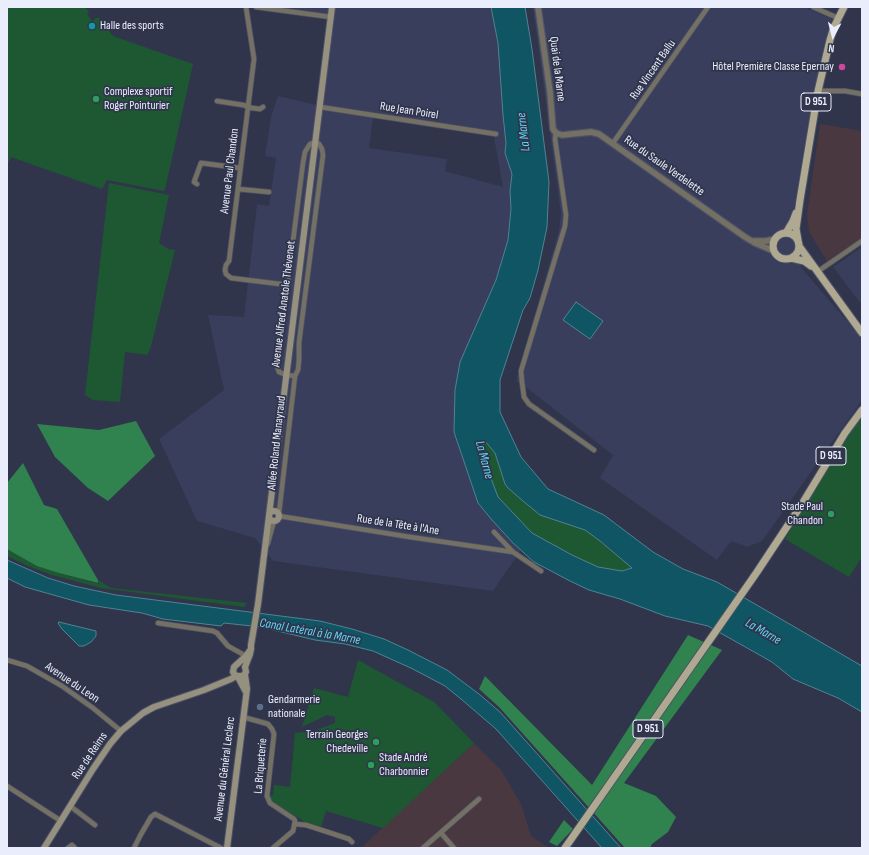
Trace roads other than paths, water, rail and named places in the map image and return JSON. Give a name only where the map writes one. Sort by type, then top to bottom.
[{"type":"main road","name":"Avenue Alfred Anatole Thévenet","points":[[251,647],[258,604],[264,548],[275,514],[270,502],[332,7]]},
{"type":"main road","name":"D 951","points":[[798,243],[796,229],[818,91],[830,40],[838,18],[844,7]]},
{"type":"main road","name":"D 951","points":[[786,233],[793,221],[800,200]]},
{"type":"main road","points":[[816,270],[804,261],[791,258],[784,259],[777,256],[774,251],[773,243],[775,239],[786,233],[793,235],[816,270],[862,332]]},
{"type":"main road","points":[[791,258],[797,254],[798,243]]},
{"type":"main road","points":[[847,312],[862,328]]},
{"type":"main road","name":"D 951","points":[[565,848],[757,572],[802,504],[849,427],[862,410]]},
{"type":"main road","points":[[274,521],[270,519],[275,514]]},
{"type":"main road","points":[[246,692],[233,669],[246,656],[251,647]]},
{"type":"main road","points":[[237,676],[241,677],[245,674],[245,667],[251,647]]},
{"type":"main road","points":[[238,664],[244,665],[245,667]]},
{"type":"main road","name":"Rue de Reims","points":[[221,683],[229,676],[233,669]]},
{"type":"main road","name":"Avenue du Général Leclerc","points":[[227,848],[247,684],[245,674]]},
{"type":"main road","name":"Rue de Reims","points":[[44,848],[110,744],[121,731],[143,713],[154,707],[196,693],[237,676]]},
{"type":"street","name":"Avenue Paul Chandon","points":[[246,7],[254,59],[229,261],[225,268],[226,274],[231,278],[288,285]]},
{"type":"street","points":[[256,7],[331,17]]},
{"type":"street","name":"Quai de la Marne","points":[[538,7],[550,92],[553,129],[556,133]]},
{"type":"street","name":"Rue Vincent Ballu","points":[[613,143],[708,7]]},
{"type":"street","points":[[813,7],[838,18]]},
{"type":"street","points":[[818,91],[845,91],[862,94]]},
{"type":"street","points":[[217,102],[248,106],[260,110],[263,107]]},
{"type":"street","name":"Rue Jean Poirel","points":[[320,107],[496,134]]},
{"type":"street","name":"Rue du Saule Verdelette","points":[[556,133],[562,135],[595,132],[613,143],[751,241],[774,251]]},
{"type":"street","points":[[556,133],[555,139],[566,215],[565,226],[522,371],[522,382],[524,396],[529,404],[594,450]]},
{"type":"street","points":[[295,376],[286,375],[279,372],[277,366],[303,163],[305,152],[310,144],[315,142]]},
{"type":"street","name":"Allée Roland Manayraud","points":[[275,514],[295,376],[298,370],[299,343],[323,155],[319,144],[315,142]]},
{"type":"street","points":[[197,184],[194,182],[201,163],[240,168]]},
{"type":"street","points":[[238,189],[269,192]]},
{"type":"street","points":[[751,241],[766,241],[775,239]]},
{"type":"street","points":[[816,270],[862,242]]},
{"type":"street","name":"Rue de la Tête à l'Ane","points":[[275,514],[410,537],[514,552]]},
{"type":"street","points":[[264,548],[268,544],[274,521]]},
{"type":"street","points":[[494,532],[514,552],[541,571]]},
{"type":"street","points":[[158,622],[213,631],[217,633],[228,646],[246,656]]},
{"type":"street","name":"Avenue du Leon","points":[[7,660],[27,666],[62,686],[93,708],[121,731]]},
{"type":"street","name":"La Briqueterie","points":[[243,717],[268,724],[272,728],[274,734],[266,796],[270,803],[294,819],[296,824]]},
{"type":"street","points":[[7,786],[61,821]]},
{"type":"street","points":[[423,848],[479,800]]},
{"type":"street","points":[[70,806],[95,825]]},
{"type":"street","points":[[134,848],[151,817],[155,814],[221,848]]},
{"type":"street","points":[[273,848],[293,831],[296,824],[302,824],[319,829],[349,839],[352,842]]},
{"type":"street","points":[[441,833],[454,848]]},
{"type":"street","points":[[68,848],[71,845],[76,847]]},
{"type":"water","name":"La Marne","points":[[491,7],[525,7],[532,49],[549,182],[547,227],[538,270],[530,298],[523,310],[500,380],[500,412],[521,457],[548,489],[604,515],[653,552],[683,569],[717,582],[862,666],[862,712],[838,698],[793,679],[772,662],[708,626],[665,616],[620,599],[589,590],[534,562],[513,543],[478,503],[454,432],[455,390],[460,362],[496,280],[508,240],[512,174],[505,153],[506,143],[498,43]],"holes":[[[485,441],[495,453],[505,484],[523,501],[540,515],[585,530],[632,568],[622,571],[598,567],[572,555],[532,533],[498,497],[492,481],[483,443]]]},
{"type":"water","points":[[576,302],[603,321],[590,339],[563,320]]},
{"type":"water","name":"Canal Latéral à la Marne","points":[[7,560],[48,578],[74,586],[116,595],[320,621],[384,639],[408,650],[447,670],[500,712],[621,848],[602,848],[496,729],[445,686],[413,669],[373,651],[345,644],[315,640],[261,627],[224,623],[221,626],[163,619],[142,613],[89,605],[25,587],[7,578]]},
{"type":"water","points":[[58,623],[96,631],[96,636],[91,642],[84,646],[79,646],[62,629]]},
{"type":"place","name":"Halle des sports","points":[[92,26]]},
{"type":"place","name":"Hôtel Première Classe Epernay","points":[[842,67]]},
{"type":"place","name":"Complexe sportif Roger Pointurier","points":[[96,99]]},
{"type":"place","name":"Stade Paul Chandon","points":[[831,514]]},
{"type":"place","name":"Gendarmerie nationale","points":[[260,707]]},
{"type":"place","name":"Terrain Georges Chedeville","points":[[376,742]]},
{"type":"place","name":"Stade André Charbonnier","points":[[371,765]]}]
